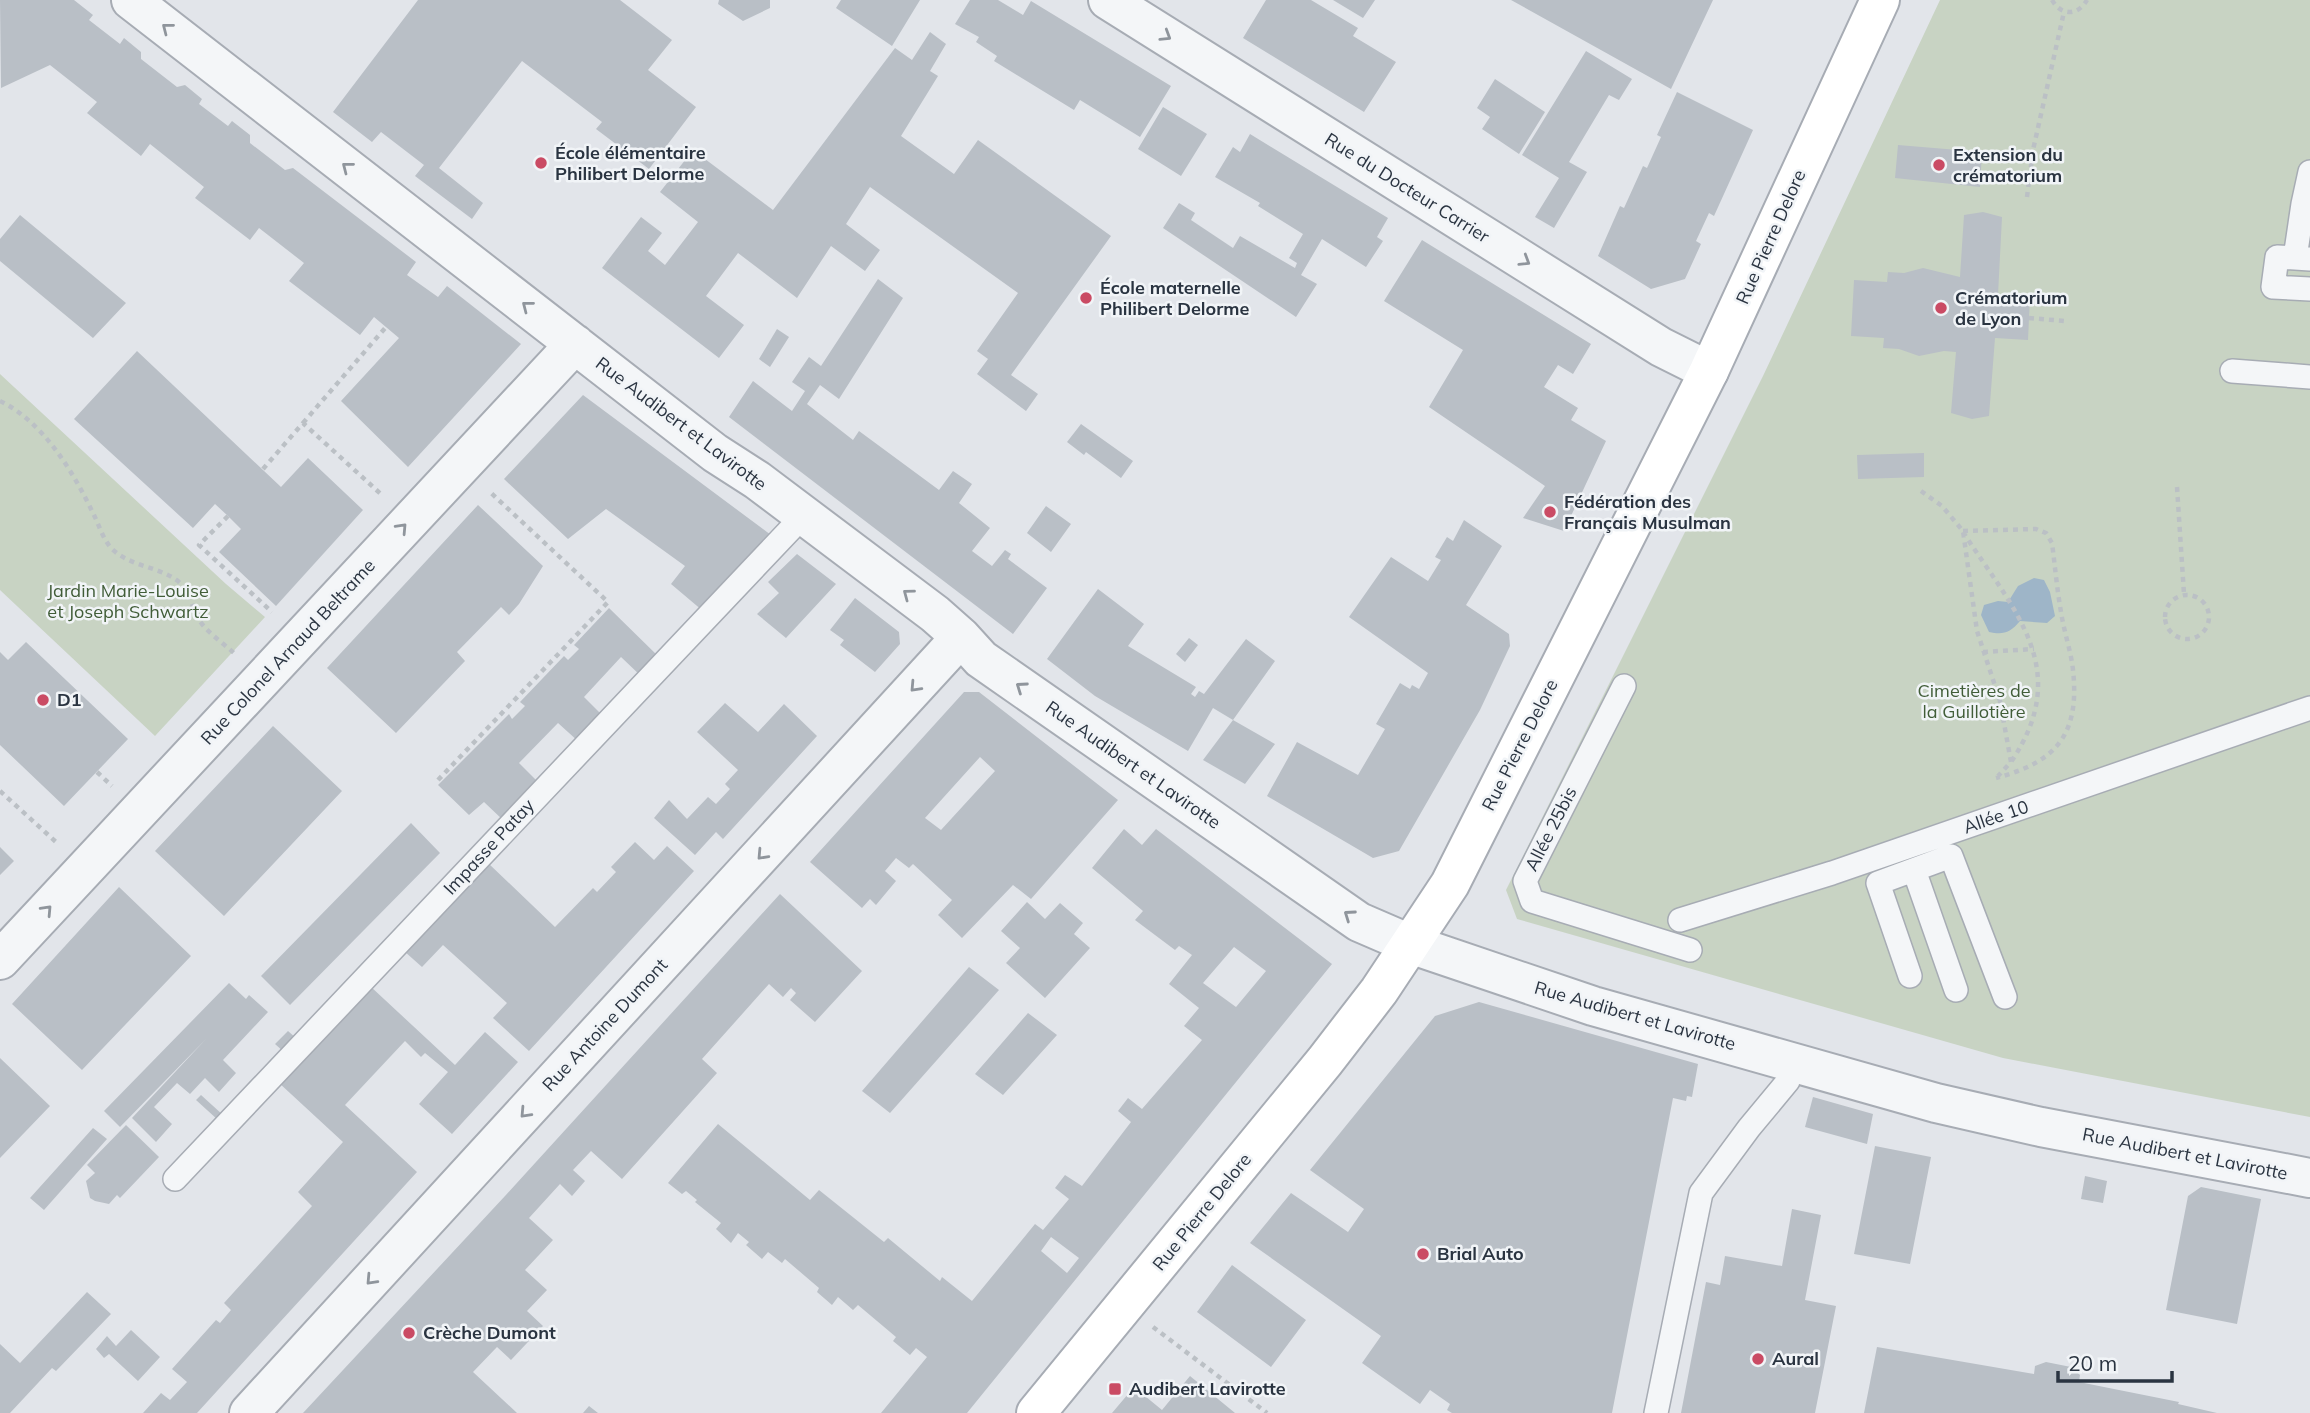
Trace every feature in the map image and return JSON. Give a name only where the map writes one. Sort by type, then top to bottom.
[{"type":"street","name":"Rue Audibert et Lavirotte","points":[[131,0],[715,453],[804,515],[935,614],[981,659],[1359,922],[1410,944],[1593,1006],[1936,1103],[2041,1127],[2310,1178]]},
{"type":"street","name":"Rue du Docteur Carrier","points":[[1108,0],[1661,347],[1709,371]]},
{"type":"street","name":"Rue Pierre Delore","points":[[1036,1413],[1325,1061],[1379,991],[1450,884],[1709,371],[1880,0]]},
{"type":"street","name":"Rue Colonel Arnaud Beltrame","points":[[0,960],[575,344]]},
{"type":"street","name":"Rue Antoine Dumont","points":[[249,1413],[961,637]]},
{"type":"lane","points":[[2310,172],[2303,204],[2303,258],[2277,257],[2273,287],[2310,289]]},
{"type":"lane","points":[[2232,371],[2310,377]]},
{"type":"lane","name":"Impasse Patay","points":[[175,1180],[804,515]]},
{"type":"lane","name":"Allée 25bis","points":[[1623,686],[1525,881],[1532,901],[1690,950]]},
{"type":"lane","name":"Allée 10","points":[[1680,920],[1922,859],[2310,708]]},
{"type":"lane","points":[[1910,976],[1878,883],[1922,859],[1951,856],[2005,998]]},
{"type":"lane","points":[[1922,859],[1956,990]]},
{"type":"lane","points":[[1656,1413],[1701,1194],[1749,1128],[1788,1081],[1793,1061]]},
{"type":"path","points":[[2052,0],[2058,9],[2071,13],[2079,10],[2087,0]]},
{"type":"path","points":[[2027,197],[2033,150],[2064,12]]},
{"type":"path","points":[[2029,318],[2065,321]]},
{"type":"path","points":[[263,469],[386,327]]},
{"type":"path","points":[[0,401],[17,412],[54,447],[70,470],[104,540],[113,550],[135,564],[175,579],[188,593],[201,623],[240,658]]},
{"type":"path","points":[[303,424],[386,498]]},
{"type":"path","points":[[438,780],[608,602],[463,464]]},
{"type":"path","points":[[2177,487],[2184,594]]},
{"type":"path","points":[[1921,492],[1942,506],[1963,531],[2020,621],[2034,649],[2039,685],[2036,712],[2024,744],[1987,787]]},
{"type":"path","points":[[228,516],[199,545],[277,617]]},
{"type":"path","points":[[1963,531],[2036,529],[2046,533],[2052,543],[2061,612],[2073,670],[2074,702],[2069,725],[2057,749],[2040,762],[2017,773],[1996,778]]},
{"type":"path","points":[[1963,531],[1977,631],[2000,701],[2011,762]]},
{"type":"path","points":[[2184,594],[2195,595],[2204,601],[2209,611],[2205,631],[2186,639],[2176,635],[2168,627],[2165,617],[2167,607],[2174,598],[2184,594]]},
{"type":"path","points":[[1983,652],[2034,649]]},
{"type":"path","points":[[97,772],[116,790]]},
{"type":"path","points":[[0,791],[54,840]]},
{"type":"path","points":[[1126,1304],[1267,1413]]},
{"type":"green space","name":"Cimetières de la Guillotière","points":[[1940,0],[2310,0],[2310,1117],[2003,1058],[1517,919],[1506,890],[1763,376]]},
{"type":"green space","name":"Jardin Marie-Louise et Joseph Schwartz","points":[[0,374],[265,617],[155,736],[0,590]]},
{"type":"water","points":[[2034,578],[2044,580],[2050,592],[2055,616],[2047,623],[2020,621],[2006,632],[1989,632],[1981,615],[1984,605],[1998,601],[2008,602],[2018,586]]},
{"type":"building","points":[[0,0],[74,0],[93,15],[89,20],[120,44],[124,38],[141,52],[141,59],[177,87],[185,85],[202,99],[199,104],[228,126],[232,121],[250,135],[250,143],[285,170],[293,168],[416,262],[407,275],[438,297],[447,286],[521,344],[408,467],[341,401],[399,338],[374,317],[360,335],[289,281],[304,263],[259,228],[250,240],[195,198],[204,187],[150,144],[141,156],[87,113],[97,102],[50,65],[1,88]]},
{"type":"building","points":[[418,0],[620,0],[672,40],[648,70],[696,107],[649,169],[596,129],[602,122],[522,61],[439,168],[483,203],[472,219],[415,176],[424,165],[381,132],[372,142],[333,112]]},
{"type":"building","points":[[719,0],[770,0],[770,8],[743,21],[718,4]]},
{"type":"building","points":[[841,0],[920,0],[892,46],[836,8]]},
{"type":"building","points":[[970,0],[998,0],[1023,15],[1031,1],[1171,86],[1140,137],[1080,100],[1074,110],[994,61],[997,56],[976,42],[979,37],[955,24]]},
{"type":"building","points":[[1266,0],[1311,0],[1358,28],[1353,36],[1396,62],[1364,112],[1243,38]]},
{"type":"building","points":[[1333,0],[1375,0],[1363,18]]},
{"type":"building","points":[[1511,0],[1713,0],[1671,89]]},
{"type":"building","points":[[930,32],[946,44],[930,71],[938,76],[901,136],[954,174],[978,140],[1111,236],[1011,375],[1038,394],[1026,411],[977,374],[988,359],[977,351],[1018,293],[870,187],[846,224],[880,250],[865,271],[831,246],[797,298],[738,253],[706,296],[744,325],[719,358],[602,268],[641,217],[662,233],[648,251],[665,265],[698,222],[660,192],[693,150],[773,210],[895,48],[912,60]]},
{"type":"building","points":[[1586,51],[1632,79],[1619,100],[1609,95],[1569,162],[1587,172],[1554,228],[1535,217],[1559,178],[1522,155]]},
{"type":"building","points":[[1495,79],[1545,112],[1519,154],[1482,129],[1490,117],[1477,108]]},
{"type":"building","points":[[1677,92],[1753,130],[1714,216],[1709,213],[1696,241],[1701,244],[1685,279],[1651,289],[1598,256],[1620,206],[1624,208],[1643,166],[1647,168],[1661,137],[1657,135]]},
{"type":"building","points":[[1163,107],[1207,134],[1181,176],[1138,149]]},
{"type":"building","points":[[1250,134],[1388,218],[1377,237],[1383,241],[1366,267],[1322,239],[1301,275],[1317,284],[1296,317],[1163,228],[1179,203],[1195,213],[1191,220],[1233,248],[1240,236],[1295,268],[1297,263],[1289,258],[1303,234],[1258,206],[1260,203],[1215,177],[1233,147],[1240,152]]},
{"type":"building","name":"Extension du crématorium","points":[[1898,145],[1982,152],[1980,187],[1895,178]]},
{"type":"building","name":"Crématorium de Lyon","points":[[1983,212],[2002,217],[1998,295],[2030,297],[2028,340],[1995,338],[1989,416],[1972,419],[1951,413],[1956,352],[1944,351],[1919,356],[1899,349],[1883,348],[1884,338],[1851,336],[1854,280],[1887,282],[1888,272],[1904,273],[1923,268],[1960,277],[1964,215]]},
{"type":"building","points":[[20,215],[126,303],[93,338],[0,261],[0,239]]},
{"type":"building","points":[[1422,240],[1591,344],[1573,374],[1558,365],[1544,387],[1578,408],[1571,420],[1606,441],[1564,531],[1523,518],[1545,486],[1429,407],[1463,350],[1384,301]]},
{"type":"building","points":[[878,279],[903,298],[839,399],[820,385],[807,404],[853,440],[859,431],[939,490],[953,471],[972,484],[959,503],[990,528],[972,551],[992,566],[1005,550],[1011,554],[1008,559],[1047,588],[1013,634],[729,417],[753,381],[792,411],[805,391],[792,382],[809,357],[821,366]]},
{"type":"building","points":[[777,329],[789,337],[770,367],[759,359]]},
{"type":"building","points":[[137,351],[281,487],[308,458],[363,510],[276,606],[219,552],[241,529],[228,516],[215,504],[193,528],[74,419]]},
{"type":"building","points":[[583,395],[775,538],[703,611],[671,584],[685,566],[606,509],[568,539],[504,479]]},
{"type":"building","points":[[1081,424],[1133,461],[1121,478],[1086,452],[1084,455],[1067,442]]},
{"type":"building","points":[[1924,453],[1924,477],[1858,479],[1857,455]]},
{"type":"building","points":[[478,505],[543,566],[509,615],[501,607],[457,652],[465,661],[396,733],[327,668]]},
{"type":"building","points":[[1046,506],[1071,524],[1051,552],[1027,533]]},
{"type":"building","points":[[1464,520],[1502,546],[1466,605],[1509,634],[1510,646],[1480,710],[1399,851],[1373,858],[1267,796],[1297,742],[1358,775],[1385,729],[1376,724],[1400,683],[1410,689],[1412,685],[1419,689],[1428,673],[1349,617],[1391,557],[1428,581],[1441,560],[1435,557],[1447,537],[1453,541]]},
{"type":"building","points":[[797,554],[836,584],[786,638],[757,614],[779,593],[768,582]]},
{"type":"building","points":[[1098,589],[1144,624],[1128,646],[1196,687],[1191,694],[1195,697],[1199,691],[1204,694],[1246,639],[1275,661],[1233,720],[1213,708],[1188,751],[1095,696],[1047,659]]},
{"type":"building","points":[[855,598],[899,632],[900,644],[875,672],[840,645],[844,640],[830,630]]},
{"type":"building","points":[[609,608],[660,658],[642,677],[621,657],[584,697],[604,717],[579,742],[558,723],[519,763],[539,783],[504,821],[484,802],[469,815],[438,785],[509,714],[512,719],[525,706],[520,702],[564,656],[568,660],[579,649],[574,645]]},
{"type":"building","points":[[1189,638],[1198,645],[1185,662],[1176,654]]},
{"type":"building","name":"D1","points":[[26,642],[128,739],[64,806],[0,745],[0,652],[8,660]]},
{"type":"building","points":[[964,692],[979,692],[1118,800],[1031,899],[1013,885],[962,938],[938,915],[952,900],[913,864],[909,868],[896,858],[885,871],[896,881],[876,905],[870,899],[862,908],[810,862]],"holes":[[[980,757],[995,771],[941,830],[925,818]]]},
{"type":"building","points":[[725,703],[758,732],[784,704],[817,736],[723,839],[716,832],[695,855],[654,818],[669,800],[687,819],[708,797],[716,804],[730,789],[725,784],[738,770],[697,732]]},
{"type":"building","points":[[1233,720],[1275,744],[1245,784],[1203,760]]},
{"type":"building","points":[[273,726],[342,791],[224,916],[155,851]]},
{"type":"building","points":[[411,823],[440,853],[290,1005],[261,976]]},
{"type":"building","points":[[1124,829],[1142,845],[1156,829],[1332,964],[967,1413],[881,1413],[927,1357],[916,1348],[910,1355],[893,1341],[896,1337],[858,1305],[853,1310],[838,1297],[832,1305],[817,1292],[819,1288],[785,1259],[782,1263],[768,1252],[762,1259],[746,1245],[749,1242],[738,1233],[731,1243],[716,1229],[721,1223],[695,1202],[697,1200],[686,1191],[682,1194],[668,1183],[718,1124],[810,1200],[819,1190],[884,1242],[888,1238],[940,1281],[942,1277],[972,1301],[1035,1224],[1043,1230],[1069,1199],[1055,1188],[1065,1175],[1082,1186],[1131,1122],[1118,1111],[1128,1098],[1142,1109],[1202,1040],[1184,1026],[1199,1008],[1169,984],[1192,955],[1179,946],[1175,950],[1135,920],[1143,911],[1092,868]],"holes":[[[1234,947],[1266,971],[1236,1007],[1203,983]],[[1051,1237],[1079,1258],[1067,1273],[1041,1251]]]},
{"type":"building","points":[[635,842],[654,860],[667,846],[694,871],[529,1051],[493,1018],[507,1003],[443,945],[422,967],[404,951],[488,863],[555,927],[593,888],[597,892],[616,872],[611,867]]},
{"type":"building","points":[[0,847],[14,861],[0,875]]},
{"type":"building","points":[[119,887],[191,956],[82,1070],[12,1004]]},
{"type":"building","points":[[780,894],[862,971],[815,1022],[790,1000],[796,993],[791,988],[783,997],[769,984],[702,1059],[717,1073],[622,1179],[591,1151],[573,1170],[585,1181],[572,1196],[560,1184],[529,1218],[553,1240],[525,1270],[547,1290],[527,1311],[543,1326],[511,1360],[497,1347],[473,1372],[517,1413],[303,1413],[505,1196]]},
{"type":"building","points":[[1027,902],[1045,919],[1060,903],[1083,923],[1074,934],[1090,948],[1045,998],[1006,963],[1020,948],[1001,931]]},
{"type":"building","points":[[969,967],[999,990],[890,1113],[862,1091]]},
{"type":"building","points":[[229,983],[246,999],[249,995],[268,1012],[223,1060],[236,1073],[219,1092],[205,1078],[190,1094],[177,1083],[154,1107],[172,1124],[156,1142],[132,1118],[206,1039],[120,1127],[104,1111]]},
{"type":"building","points":[[370,986],[455,1065],[485,1032],[518,1062],[452,1134],[419,1104],[448,1072],[425,1053],[421,1057],[405,1041],[345,1105],[417,1172],[197,1413],[143,1413],[161,1393],[170,1400],[187,1382],[172,1369],[216,1320],[220,1323],[231,1310],[224,1303],[312,1206],[298,1192],[343,1142],[278,1082]]},
{"type":"building","points":[[1479,1002],[1698,1064],[1692,1097],[1687,1096],[1686,1101],[1673,1098],[1612,1413],[1452,1413],[1447,1410],[1450,1404],[1430,1390],[1420,1404],[1362,1363],[1381,1336],[1250,1243],[1291,1193],[1348,1232],[1364,1209],[1310,1170],[1435,1016]]},
{"type":"building","points":[[1028,1013],[1057,1035],[1003,1095],[975,1074]]},
{"type":"building","points":[[288,1031],[297,1039],[284,1052],[275,1044]]},
{"type":"building","points":[[0,1058],[50,1106],[0,1158]]},
{"type":"building","points":[[201,1095],[223,1115],[218,1120],[196,1100]]},
{"type":"building","points":[[1813,1097],[1873,1114],[1867,1144],[1805,1127]]},
{"type":"building","points":[[126,1125],[159,1157],[120,1198],[117,1195],[109,1204],[95,1201],[90,1198],[86,1181],[95,1173],[87,1165]]},
{"type":"building","points":[[93,1128],[107,1139],[44,1210],[30,1198]]},
{"type":"building","points":[[1875,1146],[1931,1157],[1910,1264],[1854,1254]]},
{"type":"building","points":[[2085,1176],[2107,1181],[2103,1203],[2081,1199]]},
{"type":"building","points":[[2201,1187],[2261,1199],[2237,1324],[2166,1310],[2188,1196]]},
{"type":"building","name":"Aural","points":[[1792,1209],[1821,1215],[1805,1300],[1836,1306],[1815,1413],[1681,1413],[1706,1282],[1720,1285],[1725,1256],[1782,1266]]},
{"type":"building","points":[[1232,1265],[1306,1320],[1271,1367],[1197,1312]]},
{"type":"building","points":[[87,1292],[111,1314],[56,1371],[52,1368],[10,1413],[0,1413],[0,1344],[20,1363]]},
{"type":"building","points":[[131,1330],[160,1357],[138,1381],[109,1354],[104,1358],[96,1349],[107,1336],[116,1346]]},
{"type":"building","points":[[1877,1347],[2034,1374],[2035,1366],[2046,1362],[2071,1367],[2080,1375],[2079,1382],[2179,1402],[2178,1404],[2217,1413],[1864,1413]]},
{"type":"building","points":[[1190,1376],[1235,1413],[1112,1413],[1134,1387],[1162,1410]]},
{"type":"building","points":[[589,1406],[598,1413],[583,1413]]},
{"type":"place","name":"École élémentaire Philibert Delorme","points":[[541,163]]},
{"type":"place","name":"Extension du crématorium","points":[[1939,165]]},
{"type":"place","name":"École maternelle Philibert Delorme","points":[[1086,298]]},
{"type":"place","name":"Crématorium de Lyon","points":[[1941,308]]},
{"type":"place","name":"Fédération des Français Musulman","points":[[1550,512]]},
{"type":"place","name":"D1","points":[[43,700]]},
{"type":"place","name":"Brial Auto","points":[[1423,1254]]},
{"type":"place","name":"Crèche Dumont","points":[[409,1333]]},
{"type":"place","name":"Aural","points":[[1758,1359]]},
{"type":"place","name":"Audibert Lavirotte","points":[[1115,1389]]}]
